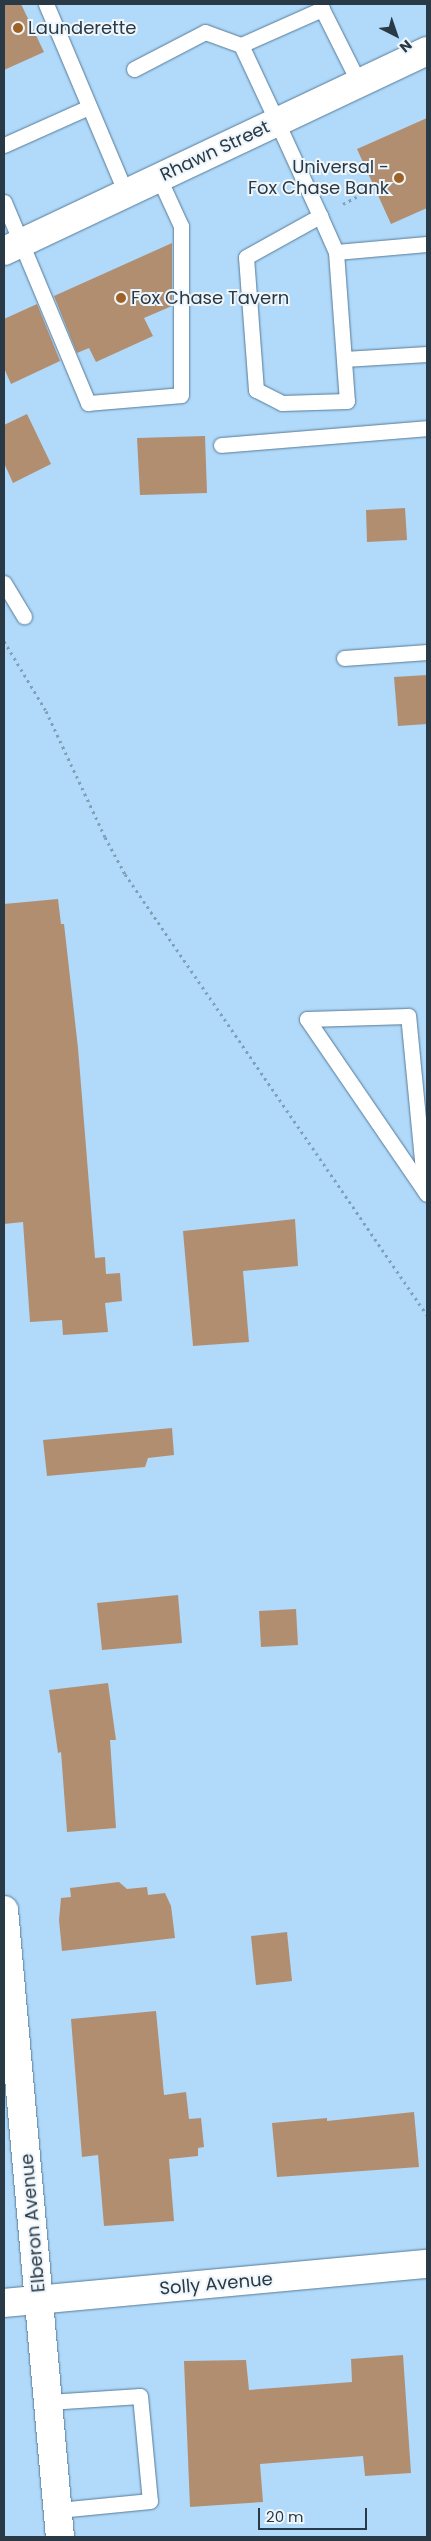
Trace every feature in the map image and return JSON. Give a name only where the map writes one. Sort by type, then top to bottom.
[{"type":"street","name":"Rhawn Street","points":[[13,246],[427,51]]},
{"type":"street","name":"Elberon Avenue","points":[[4,1910],[60,2537]]},
{"type":"street","name":"Solly Avenue","points":[[4,2303],[427,2264]]},
{"type":"lane","points":[[46,4],[126,193]]},
{"type":"lane","points":[[134,69],[205,32],[241,45],[322,9],[359,83]]},
{"type":"lane","points":[[241,45],[277,122],[320,216],[336,252],[347,401],[282,403],[256,390],[246,257],[320,216]]},
{"type":"lane","points":[[4,145],[89,106]]},
{"type":"lane","points":[[4,202],[13,246],[88,403],[181,395],[181,226],[159,178]]},
{"type":"lane","points":[[336,252],[427,244]]},
{"type":"lane","points":[[344,359],[427,354]]},
{"type":"lane","points":[[221,445],[427,428]]},
{"type":"lane","points":[[4,583],[24,616]]},
{"type":"lane","points":[[344,658],[427,652]]},
{"type":"lane","points":[[408,1016],[426,1193],[392,1142],[307,1019],[408,1016]]},
{"type":"lane","points":[[48,2402],[140,2396],[150,2501],[58,2510]]},
{"type":"path","points":[[4,641],[46,711],[104,837],[125,874],[427,1315]]},
{"type":"building","name":"Launderette","points":[[4,4],[21,4],[44,52],[4,70]]},
{"type":"building","name":"Universal - Fox Chase Bank","points":[[427,118],[427,208],[391,224],[357,149]]},
{"type":"building","name":"Fox Chase Tavern","points":[[172,243],[172,306],[144,318],[153,336],[96,362],[89,348],[77,353],[54,296]]},
{"type":"building","points":[[37,304],[60,361],[11,384],[4,368],[4,319]]},
{"type":"building","points":[[27,414],[51,464],[13,483],[4,463],[4,425]]},
{"type":"building","points":[[205,436],[207,493],[140,495],[137,438]]},
{"type":"building","points":[[405,508],[407,540],[367,542],[366,510]]},
{"type":"building","points":[[427,675],[427,724],[398,726],[394,677]]},
{"type":"building","points":[[58,899],[61,924],[64,924],[78,1048],[95,1258],[105,1257],[106,1274],[120,1273],[122,1301],[105,1303],[108,1332],[63,1335],[62,1320],[30,1322],[23,1222],[4,1224],[4,904]]},
{"type":"building","points":[[295,1219],[298,1266],[243,1271],[249,1342],[193,1346],[183,1231]]},
{"type":"building","points":[[172,1428],[174,1455],[148,1458],[145,1467],[47,1476],[43,1440]]},
{"type":"building","points":[[178,1595],[182,1643],[102,1650],[97,1603]]},
{"type":"building","points":[[296,1609],[298,1645],[261,1647],[259,1611]]},
{"type":"building","points":[[108,1683],[116,1740],[110,1740],[116,1828],[67,1832],[61,1752],[58,1753],[49,1690]]},
{"type":"building","points":[[119,1882],[127,1889],[147,1887],[148,1895],[165,1893],[171,1906],[175,1938],[62,1951],[59,1920],[61,1898],[71,1897],[70,1888]]},
{"type":"building","points":[[287,1932],[292,1981],[256,1985],[251,1936]]},
{"type":"building","points":[[156,2011],[164,2095],[186,2092],[189,2119],[201,2118],[204,2147],[198,2148],[198,2156],[169,2159],[174,2221],[104,2226],[98,2155],[82,2157],[71,2019]]},
{"type":"building","points":[[414,2112],[419,2167],[277,2177],[272,2123],[327,2118],[327,2121]]},
{"type":"building","points":[[403,2355],[411,2473],[365,2476],[363,2456],[260,2464],[263,2502],[190,2507],[184,2361],[246,2360],[249,2390],[352,2382],[351,2359]]},
{"type":"place","name":"Launderette","points":[[18,28]]},
{"type":"place","name":"Universal - Fox Chase Bank","points":[[399,178]]},
{"type":"place","name":"Fox Chase Tavern","points":[[121,298]]}]
